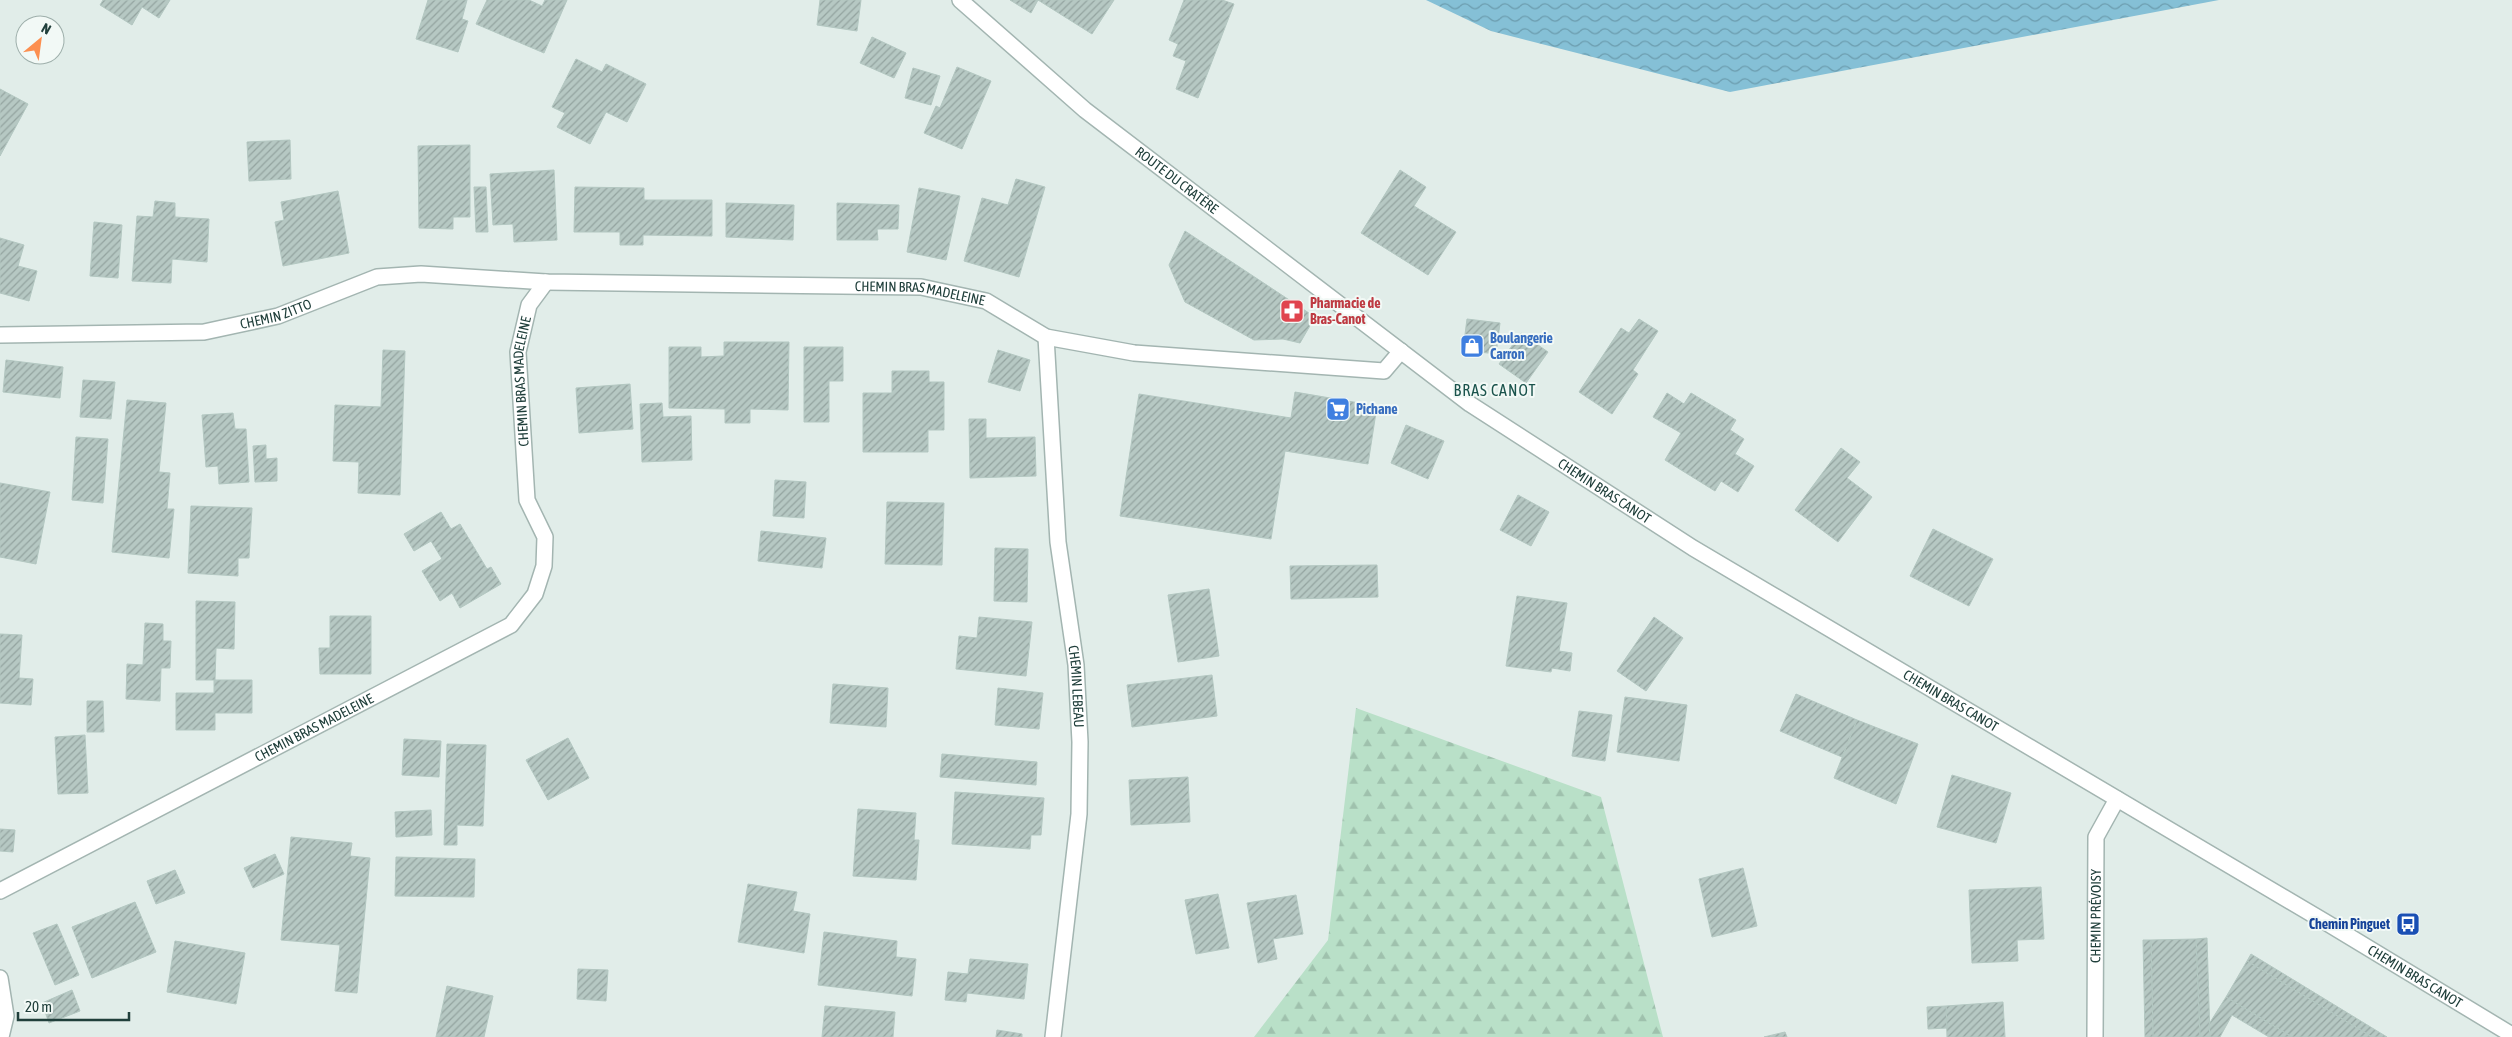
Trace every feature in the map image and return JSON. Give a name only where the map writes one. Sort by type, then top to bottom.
[{"type":"street","name":"ROUTE DU CRATÈRE","points":[[960,0],[1085,110],[1401,351]]},
{"type":"street","name":"CHEMIN ZITTO","points":[[0,335],[204,332],[278,316],[377,277],[421,274],[546,282]]},
{"type":"street","name":"CHEMIN BRAS MADELEINE","points":[[0,891],[511,626],[535,594],[544,566],[545,537],[527,500],[518,352],[529,305],[546,282],[921,287],[986,301],[1046,337],[1134,353],[1384,371],[1401,351]]},
{"type":"street","name":"CHEMIN LEBEAU","points":[[1046,337],[1058,542],[1076,665],[1080,742],[1079,814],[1053,1037]]},
{"type":"street","name":"CHEMIN BRAS CANOT","points":[[1401,351],[1470,404],[1693,548],[2512,1036]]},
{"type":"street","name":"CHEMIN PRÉVOISY","points":[[2095,1037],[2096,837],[2117,799]]},
{"type":"street","points":[[0,978],[6,1016],[1,1037]]},
{"type":"green space","points":[[1356,708],[1601,797],[1663,1037],[1254,1037],[1328,940]]},
{"type":"water","points":[[1426,0],[2219,0],[1730,92],[1491,31]]},
{"type":"building","points":[[103,0],[170,0],[159,18],[142,7],[132,25],[100,5]]},
{"type":"building","points":[[428,0],[467,0],[462,19],[468,21],[458,52],[416,39]]},
{"type":"building","points":[[487,0],[529,0],[542,6],[545,0],[567,0],[544,53],[476,24]]},
{"type":"building","points":[[820,0],[861,0],[857,31],[817,25]]},
{"type":"building","points":[[1010,0],[1038,0],[1031,13]]},
{"type":"building","points":[[1038,0],[1114,0],[1092,34]]},
{"type":"building","points":[[1184,0],[1222,0],[1234,4],[1198,98],[1176,89],[1186,61],[1173,56],[1178,44],[1169,40]]},
{"type":"building","points":[[872,37],[906,53],[894,78],[860,63]]},
{"type":"building","points":[[576,59],[602,72],[606,64],[646,84],[627,122],[606,112],[590,144],[557,127],[565,113],[552,107]]},
{"type":"building","points":[[957,67],[991,81],[962,149],[924,133],[936,106],[940,108]]},
{"type":"building","points":[[913,68],[940,76],[931,105],[905,98]]},
{"type":"building","points":[[0,89],[28,104],[0,156]]},
{"type":"building","points":[[290,140],[291,179],[249,181],[247,142]]},
{"type":"building","points":[[470,145],[470,217],[453,217],[453,229],[419,228],[418,146]]},
{"type":"building","points":[[554,170],[557,240],[514,242],[513,224],[493,225],[490,174]]},
{"type":"building","points":[[1400,170],[1426,187],[1414,206],[1456,232],[1428,275],[1361,233]]},
{"type":"building","points":[[1016,179],[1045,187],[1019,277],[964,261],[982,198],[1008,205]]},
{"type":"building","points":[[474,187],[486,187],[488,232],[476,232]]},
{"type":"building","points":[[575,187],[644,188],[644,200],[712,200],[712,236],[643,235],[643,245],[620,245],[620,232],[574,232]]},
{"type":"building","points":[[919,188],[960,196],[946,260],[907,252]]},
{"type":"building","points":[[338,191],[349,253],[283,266],[275,222],[284,220],[281,202]]},
{"type":"building","points":[[155,201],[175,203],[175,217],[209,219],[207,262],[172,259],[171,283],[132,281],[137,216],[153,217]]},
{"type":"building","points":[[726,203],[794,205],[793,240],[726,237]]},
{"type":"building","points":[[837,203],[899,205],[898,229],[877,229],[878,240],[837,240]]},
{"type":"building","points":[[94,222],[122,225],[118,278],[90,276]]},
{"type":"building","points":[[1185,231],[1315,317],[1300,343],[1283,339],[1254,340],[1185,302],[1169,265]]},
{"type":"building","points":[[0,238],[24,245],[18,266],[37,271],[29,301],[0,293]]},
{"type":"building","points":[[1467,319],[1500,323],[1496,354],[1463,350]]},
{"type":"building","points":[[1639,319],[1658,331],[1633,370],[1638,374],[1612,414],[1579,392],[1621,328],[1629,333]]},
{"type":"building","points":[[1521,333],[1548,352],[1526,383],[1499,364]]},
{"type":"building","points":[[724,342],[789,342],[788,410],[750,409],[750,423],[725,423],[725,409],[669,408],[669,347],[701,347],[701,357],[724,356]]},
{"type":"building","points":[[804,347],[843,347],[843,381],[829,381],[829,422],[804,422]]},
{"type":"building","points":[[383,350],[405,351],[400,495],[358,493],[359,462],[333,461],[335,405],[381,407]]},
{"type":"building","points":[[998,350],[1030,360],[1020,391],[988,382]]},
{"type":"building","points":[[6,360],[63,367],[60,398],[3,392]]},
{"type":"building","points":[[892,371],[929,371],[929,382],[944,382],[944,430],[928,430],[928,452],[863,452],[863,393],[892,393]]},
{"type":"building","points":[[83,380],[115,382],[111,419],[80,417]]},
{"type":"building","points":[[630,384],[633,429],[579,433],[576,388]]},
{"type":"building","points":[[1295,392],[1377,406],[1368,464],[1285,451],[1271,539],[1120,516],[1139,394],[1291,418]]},
{"type":"building","points":[[1667,393],[1684,404],[1691,393],[1736,420],[1730,430],[1744,439],[1735,454],[1754,466],[1738,492],[1721,481],[1715,491],[1665,460],[1681,433],[1653,417]]},
{"type":"building","points":[[127,400],[166,403],[159,472],[170,473],[167,509],[174,509],[169,558],[112,552]]},
{"type":"building","points":[[662,403],[663,417],[691,416],[692,460],[642,462],[640,404]]},
{"type":"building","points":[[233,413],[235,429],[246,429],[249,482],[219,484],[218,466],[206,467],[202,415]]},
{"type":"building","points":[[969,419],[986,419],[986,438],[1035,437],[1036,476],[970,478]]},
{"type":"building","points":[[1406,425],[1444,441],[1428,479],[1391,463]]},
{"type":"building","points":[[76,437],[108,439],[103,503],[72,500]]},
{"type":"building","points":[[266,445],[266,459],[277,458],[277,481],[255,482],[253,446]]},
{"type":"building","points":[[1841,448],[1860,462],[1847,478],[1872,497],[1838,542],[1795,510]]},
{"type":"building","points":[[775,480],[806,482],[804,518],[773,516]]},
{"type":"building","points":[[0,483],[50,492],[36,564],[0,557]]},
{"type":"building","points":[[1518,495],[1549,512],[1531,546],[1500,530]]},
{"type":"building","points":[[887,502],[944,503],[942,565],[885,564]]},
{"type":"building","points":[[191,506],[252,508],[249,558],[238,558],[238,576],[188,573]]},
{"type":"building","points":[[441,512],[451,529],[460,524],[487,569],[491,567],[501,584],[460,608],[452,593],[440,601],[422,571],[442,559],[431,541],[414,551],[404,534]]},
{"type":"building","points":[[1933,529],[1993,559],[1969,606],[1910,576]]},
{"type":"building","points":[[761,531],[826,538],[822,568],[758,561]]},
{"type":"building","points":[[995,548],[1028,549],[1027,602],[994,601]]},
{"type":"building","points":[[1377,565],[1378,597],[1291,599],[1290,566]]},
{"type":"building","points":[[1209,589],[1219,656],[1178,662],[1168,595]]},
{"type":"building","points":[[1517,596],[1567,603],[1559,651],[1572,653],[1570,671],[1552,668],[1551,672],[1506,666]]},
{"type":"building","points":[[196,601],[235,602],[234,649],[216,648],[215,680],[252,680],[252,713],[215,713],[215,730],[176,730],[176,693],[214,693],[214,680],[196,680]]},
{"type":"building","points":[[330,616],[371,616],[371,674],[320,674],[319,648],[330,648]]},
{"type":"building","points":[[979,617],[1032,622],[1026,676],[956,669],[959,636],[977,638]]},
{"type":"building","points":[[1654,617],[1683,638],[1646,691],[1617,671]]},
{"type":"building","points":[[145,623],[163,624],[163,641],[171,641],[170,668],[161,668],[160,701],[126,699],[127,664],[143,665]]},
{"type":"building","points":[[0,634],[22,635],[19,678],[33,679],[31,705],[0,703]]},
{"type":"building","points":[[1212,675],[1217,716],[1132,727],[1127,685]]},
{"type":"building","points":[[833,684],[888,688],[886,727],[830,723]]},
{"type":"building","points":[[998,688],[1043,693],[1039,729],[995,725]]},
{"type":"building","points":[[1796,694],[1857,720],[1842,757],[1780,731]]},
{"type":"building","points":[[1625,697],[1687,705],[1679,761],[1617,752]]},
{"type":"building","points":[[87,701],[103,701],[104,732],[87,732]]},
{"type":"building","points":[[1579,711],[1612,715],[1605,761],[1572,756]]},
{"type":"building","points":[[1857,720],[1918,744],[1896,804],[1834,778]]},
{"type":"building","points":[[85,735],[88,793],[58,794],[55,737]]},
{"type":"building","points":[[568,738],[589,778],[548,800],[526,760]]},
{"type":"building","points":[[404,739],[441,741],[439,777],[402,775]]},
{"type":"building","points":[[447,744],[486,745],[483,826],[457,825],[457,845],[444,845]]},
{"type":"building","points":[[942,754],[1037,762],[1036,785],[940,777]]},
{"type":"building","points":[[1952,775],[2011,793],[1996,843],[1937,827]]},
{"type":"building","points":[[1188,777],[1190,822],[1131,825],[1129,780]]},
{"type":"building","points":[[955,792],[1044,798],[1041,835],[1031,835],[1030,849],[952,844]]},
{"type":"building","points":[[858,809],[916,813],[914,840],[919,840],[916,880],[853,876]]},
{"type":"building","points":[[431,810],[432,835],[396,837],[395,812]]},
{"type":"building","points":[[0,829],[15,830],[13,852],[0,851]]},
{"type":"building","points":[[291,837],[352,843],[350,856],[370,858],[357,993],[335,991],[340,945],[281,940]]},
{"type":"building","points":[[275,854],[284,874],[253,888],[244,868]]},
{"type":"building","points":[[396,857],[475,859],[474,897],[395,896]]},
{"type":"building","points":[[1743,868],[1757,926],[1712,937],[1699,879]]},
{"type":"building","points":[[175,870],[185,893],[156,904],[147,881]]},
{"type":"building","points":[[748,884],[797,892],[793,911],[810,914],[804,953],[738,942]]},
{"type":"building","points":[[2041,887],[2044,939],[2017,940],[2018,961],[1972,963],[1969,890]]},
{"type":"building","points":[[1218,894],[1229,948],[1196,954],[1185,900]]},
{"type":"building","points":[[1296,895],[1303,934],[1273,939],[1277,959],[1258,963],[1247,903]]},
{"type":"building","points":[[135,902],[156,952],[92,978],[72,927]]},
{"type":"building","points":[[57,924],[79,975],[55,985],[33,933]]},
{"type":"building","points":[[824,932],[897,941],[896,957],[916,959],[912,996],[818,985]]},
{"type":"building","points":[[2207,938],[2210,1037],[2200,1037],[2196,939]]},
{"type":"building","points":[[2196,939],[2200,1037],[2153,1037],[2151,940]]},
{"type":"building","points":[[2143,940],[2151,940],[2153,1037],[2145,1037]]},
{"type":"building","points":[[175,941],[245,953],[236,1004],[167,992]]},
{"type":"building","points":[[2251,954],[2387,1037],[2372,1037],[2247,961]]},
{"type":"building","points":[[970,959],[1028,964],[1024,999],[967,993],[966,1002],[945,1000],[948,972],[968,974]]},
{"type":"building","points":[[2247,961],[2372,1037],[2292,1037],[2226,997]]},
{"type":"building","points":[[578,969],[608,970],[606,1001],[577,999]]},
{"type":"building","points":[[447,986],[493,996],[484,1037],[436,1037]]},
{"type":"building","points":[[72,990],[80,1011],[49,1023],[42,1003]]},
{"type":"building","points":[[2226,997],[2292,1037],[2269,1037],[2232,1015],[2220,1037],[2210,1037],[2209,1024]]},
{"type":"building","points":[[2003,1002],[2005,1037],[1947,1037],[1946,1006]]},
{"type":"building","points":[[825,1006],[895,1012],[893,1037],[822,1037]]},
{"type":"building","points":[[1946,1006],[1947,1028],[1928,1029],[1927,1007]]},
{"type":"building","points":[[997,1030],[1022,1034],[1022,1037],[996,1037]]},
{"type":"building","points":[[1785,1032],[1787,1037],[1764,1037]]},
{"type":"place","name":"Pharmacie de Bras-Canot","points":[[1292,311]]},
{"type":"place","name":"Boulangerie Carron","points":[[1472,346]]},
{"type":"place","name":"Pichane","points":[[1338,409]]},
{"type":"place","name":"Chemin Pinguet","points":[[2408,924]]},
{"type":"district","name":"BRAS CANOT","points":[[1495,390]]}]
